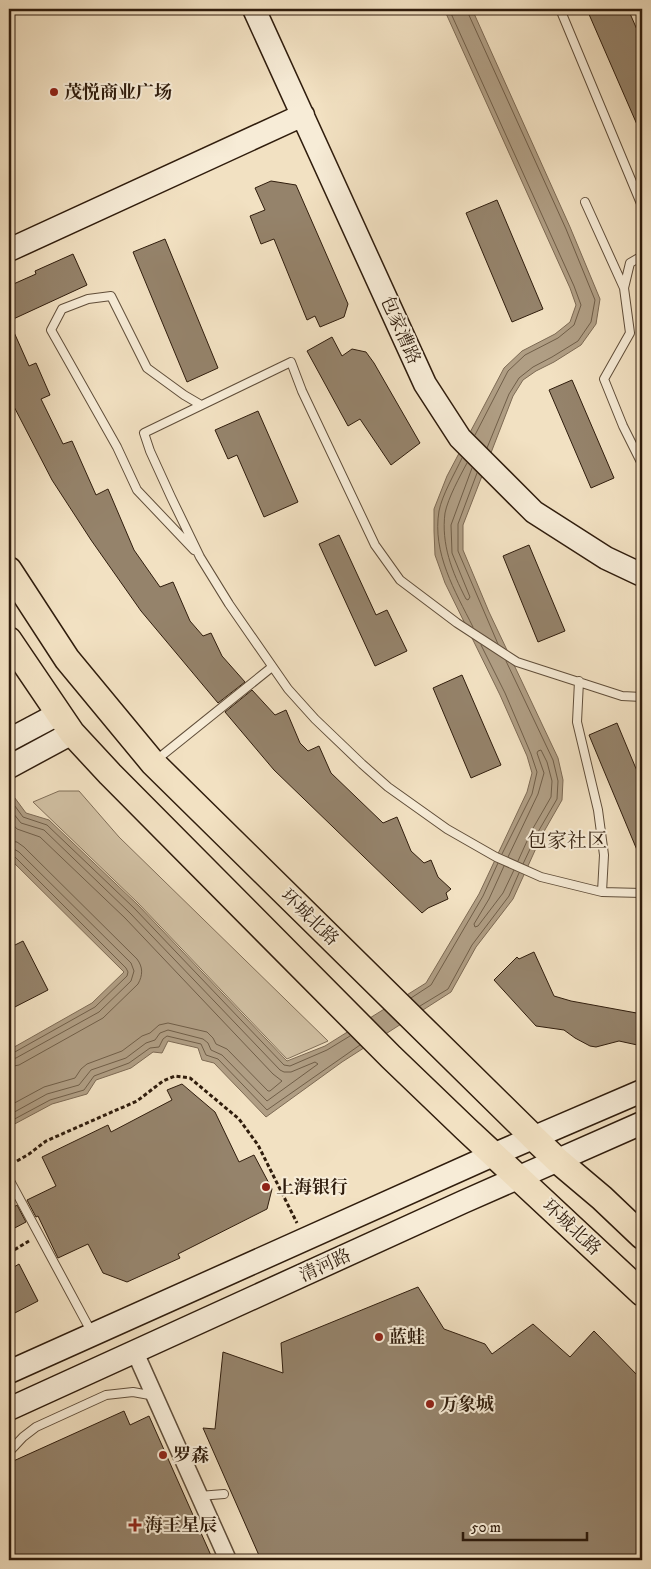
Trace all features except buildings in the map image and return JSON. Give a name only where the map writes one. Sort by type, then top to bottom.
[{"type":"main road","name":"包家漕路","points":[[254,9],[425,384],[460,438],[534,512],[606,558],[642,575]]},
{"type":"main road","points":[[9,250],[303,115]]},
{"type":"main road","name":"环城北路","points":[[9,570],[67,659],[153,763],[534,1138],[642,1236]]},
{"type":"main road","name":"环城北路","points":[[9,640],[65,724],[117,781],[384,1050],[493,1155],[642,1293]]},
{"type":"main road","points":[[9,740],[65,724]]},
{"type":"main road","points":[[9,768],[65,724]]},
{"type":"main road","name":"清河路","points":[[9,1372],[493,1155],[642,1091]]},
{"type":"main road","name":"清河路","points":[[9,1409],[518,1177],[642,1123]]},
{"type":"street","points":[[135,1352],[228,1560]]},
{"type":"lane","points":[[560,9],[642,206]]},
{"type":"lane","points":[[585,202],[624,288],[630,333],[604,379],[623,426],[641,462]]},
{"type":"lane","points":[[624,288],[630,263],[642,256]]},
{"type":"lane","points":[[200,557],[137,490],[113,439],[51,330],[62,309],[88,299],[111,296],[147,368],[201,405]]},
{"type":"lane","points":[[642,697],[622,696],[517,662],[457,624],[400,580],[375,544],[302,391],[291,362],[144,432],[150,451],[167,489],[200,557],[229,604],[288,689],[315,719],[362,764],[388,787],[447,829],[496,857],[541,877],[602,892],[642,893]]},
{"type":"lane","points":[[153,763],[272,667]]},
{"type":"lane","points":[[579,682],[577,722],[598,810],[604,855],[602,892]]},
{"type":"lane","points":[[9,1179],[93,1334]]},
{"type":"lane","points":[[9,1452],[22,1437],[36,1427],[106,1395],[133,1392],[155,1396]]},
{"type":"lane","points":[[199,1496],[224,1494]]},
{"type":"path","points":[[16,1161],[46,1141],[137,1101],[163,1081],[175,1076],[190,1078],[239,1119],[258,1145],[297,1224]]},
{"type":"path","points":[[9,1253],[29,1241]]},
{"type":"shaded area","points":[[59,791],[79,791],[119,837],[328,1041],[287,1059],[138,903],[33,802]]},
{"type":"water","points":[[444,9],[472,9],[570,227],[600,299],[596,324],[581,345],[523,380],[513,396],[463,525],[463,550],[489,612],[558,758],[563,780],[562,800],[542,835],[513,899],[476,947],[451,992],[342,1062],[266,1117],[214,1063],[202,1060],[198,1048],[168,1041],[162,1053],[153,1052],[131,1068],[96,1080],[87,1094],[52,1104],[9,1127],[9,1050],[92,1003],[124,972],[9,858],[9,790],[26,813],[49,820],[138,905],[287,1061],[325,1046],[426,983],[479,894],[527,792],[532,773],[527,756],[500,695],[445,583],[435,555],[434,509],[447,476],[504,368],[522,351],[555,334],[570,322],[576,305]]},
{"type":"place","name":"茂悦商业广场","points":[[54,92]]},
{"type":"place","name":"上海银行","points":[[266,1187]]},
{"type":"place","name":"蓝蛙","points":[[379,1337]]},
{"type":"place","name":"万象城","points":[[430,1404]]},
{"type":"place","name":"罗森","points":[[163,1455]]},
{"type":"place","name":"海王星辰","points":[[135,1525]]},
{"type":"district","name":"包家社区","points":[[567,840]]}]
